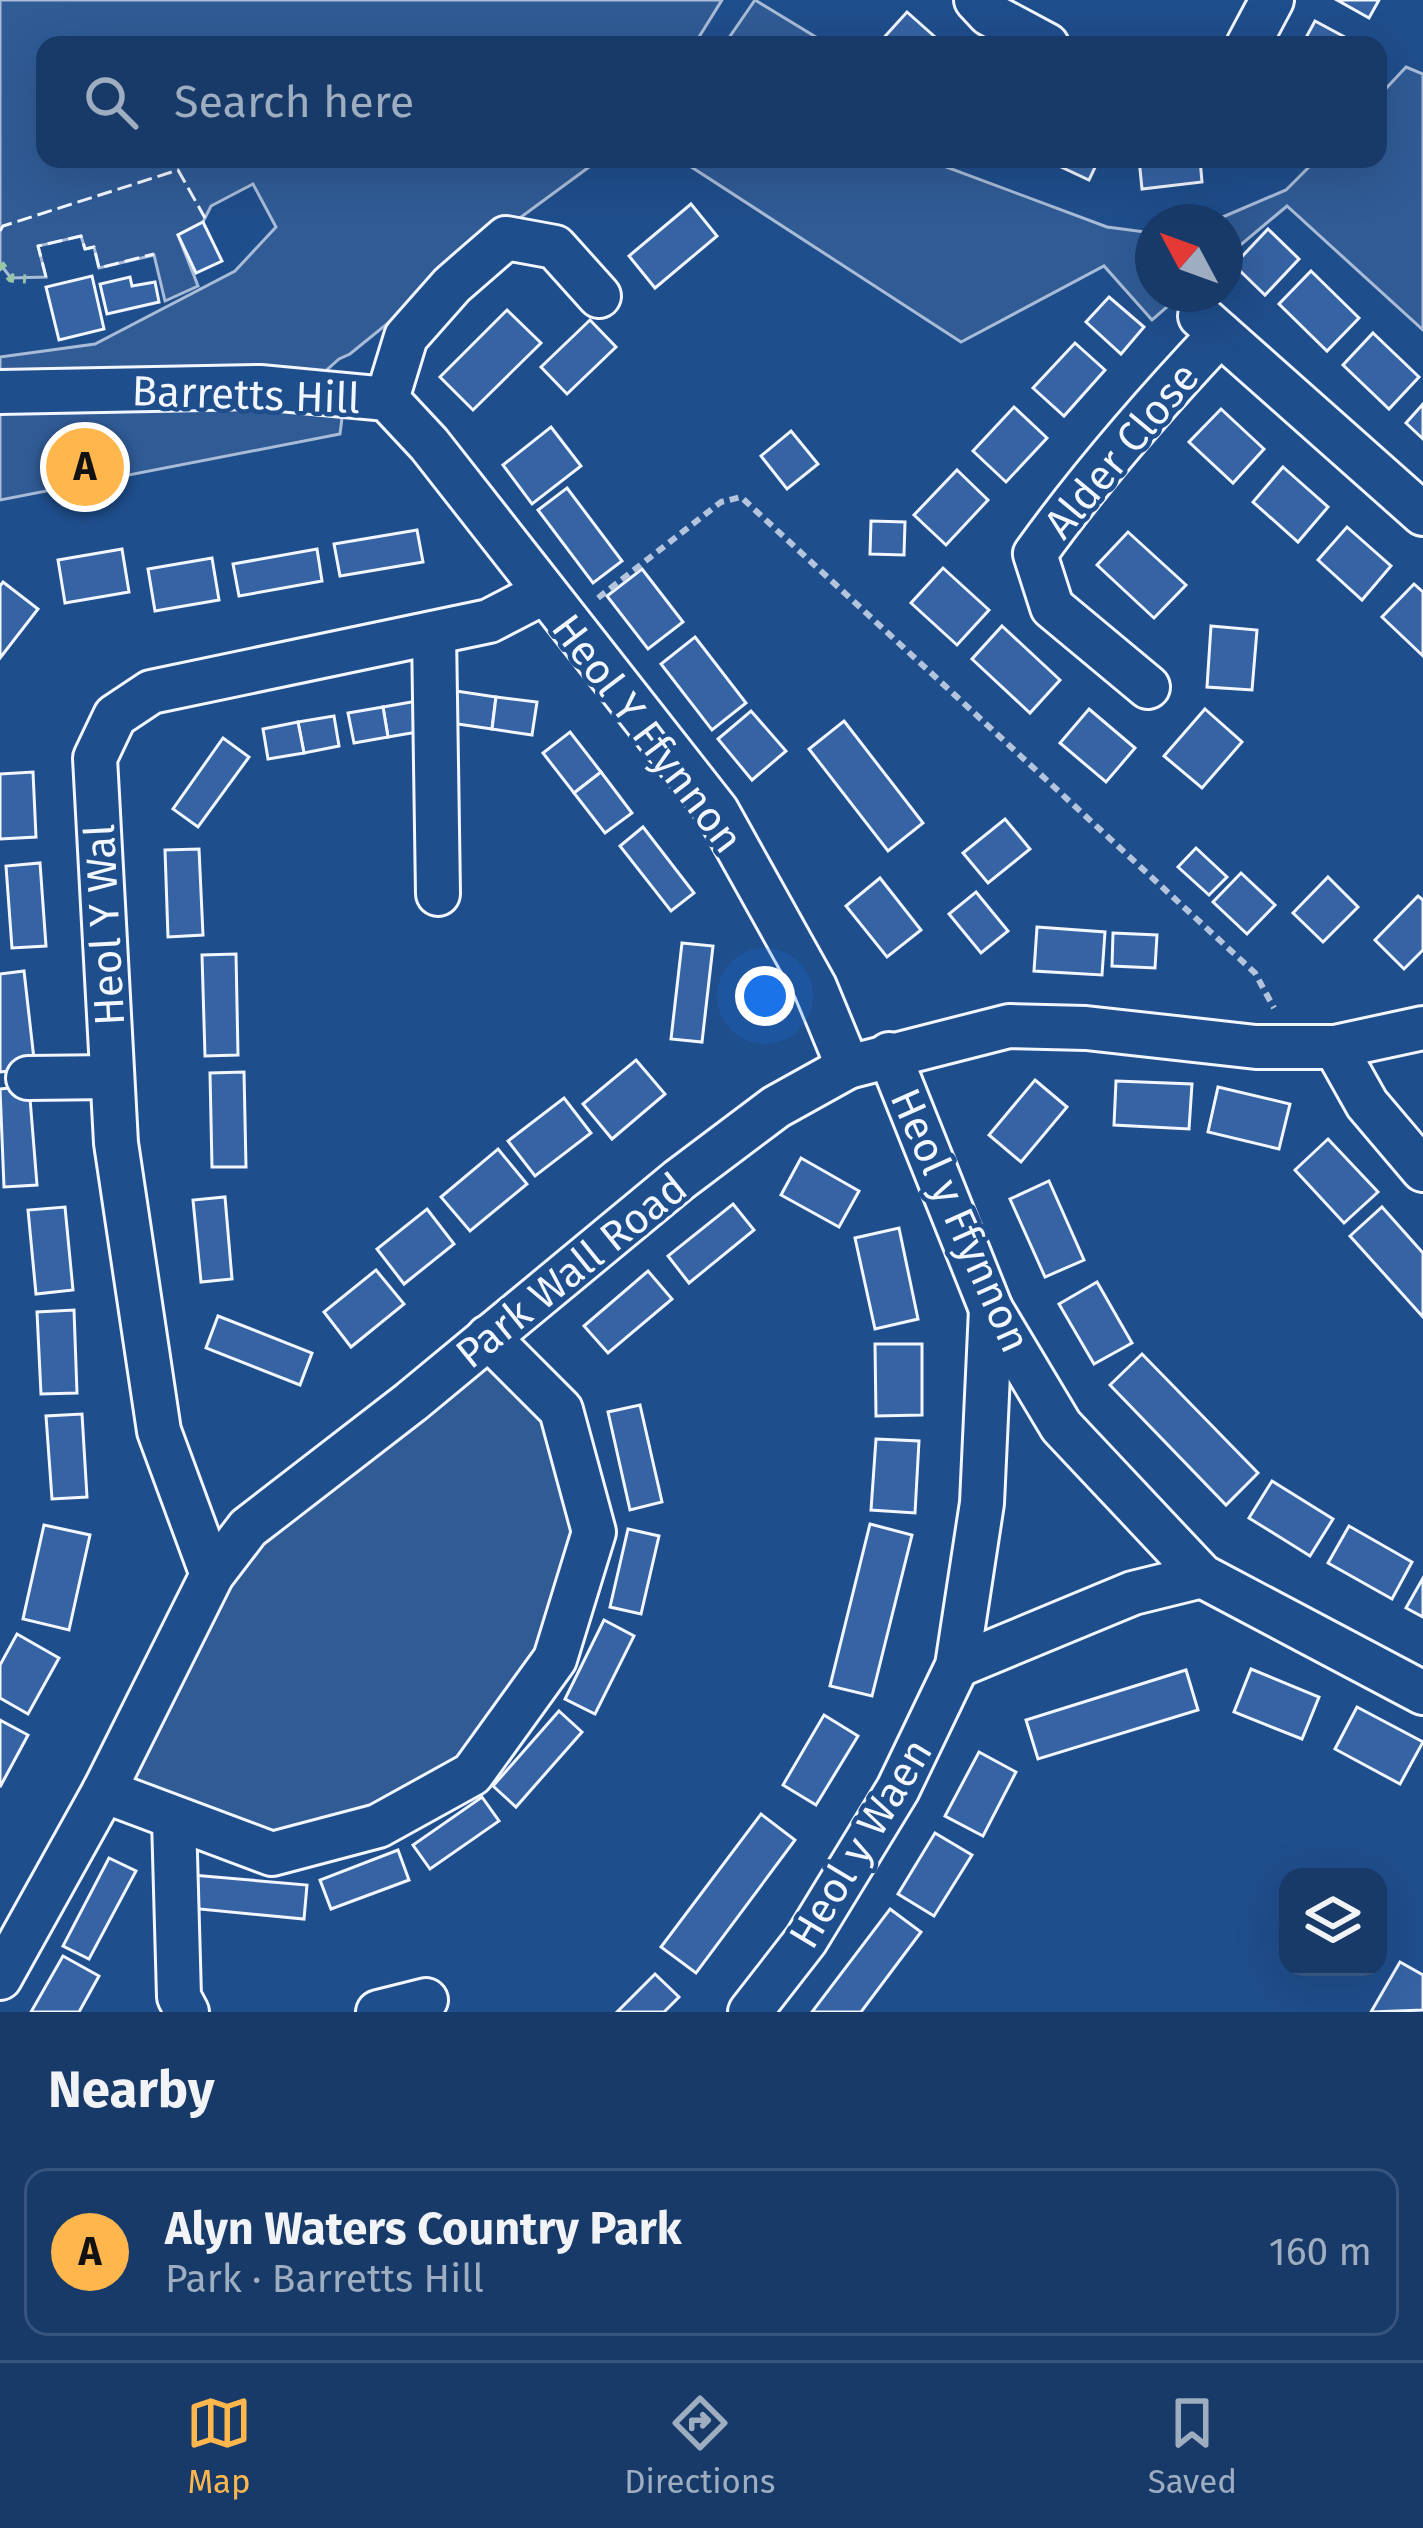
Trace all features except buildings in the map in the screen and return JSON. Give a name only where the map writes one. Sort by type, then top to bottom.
[{"type":"street","points":[[976,0],[989,14],[1030,36]]},
{"type":"street","points":[[1253,36],[1272,0]]},
{"type":"street","points":[[387,399],[406,337],[452,285],[506,238],[555,247],[599,296]]},
{"type":"street","name":"Alder Close","points":[[1143,674],[1052,608],[1035,554],[1210,325],[1423,514]]},
{"type":"street","name":"Barretts Hill","points":[[0,392],[260,387],[387,399],[429,444],[555,608]]},
{"type":"street","name":"Heol Y Wal","points":[[212,1575],[159,1431],[116,1143],[95,758],[116,716],[151,692],[555,608]]},
{"type":"street","name":"Heol Y Ffynnon","points":[[555,608],[717,811],[814,987],[848,1067]]},
{"type":"street","points":[[434,633],[438,894]]},
{"type":"street","name":"Park Wall Road","points":[[0,1978],[104,1791],[212,1575],[248,1528],[760,1119],[848,1067],[1009,1026],[1086,1028],[1256,1047],[1315,1047],[1423,1028]]},
{"type":"street","points":[[1315,1047],[1423,1170]]},
{"type":"street","name":"Heol y Ffynnon","points":[[889,1054],[991,1309],[1061,1426],[1202,1576],[1423,1693]]},
{"type":"street","points":[[28,1078],[112,1077]]},
{"type":"street","name":"Heol y Waen","points":[[750,2012],[806,1940],[898,1790],[957,1666],[982,1503],[991,1309]]},
{"type":"street","points":[[104,1791],[272,1854],[378,1826],[472,1774],[555,1659],[594,1532],[561,1410],[488,1337]]},
{"type":"street","points":[[957,1666],[1133,1592],[1202,1576]]},
{"type":"street","points":[[174,1819],[179,1997],[188,2012]]},
{"type":"street","points":[[378,2012],[426,2000]]},
{"type":"path","points":[[555,608],[721,502],[741,497],[1256,973],[1315,1047]]},
{"type":"shaded area","points":[[0,0],[722,0],[700,36],[36,36],[36,168],[588,168],[312,383],[0,382],[0,357],[95,344],[235,271],[276,227],[253,184],[211,206],[203,222],[178,235],[198,286],[165,301],[154,255],[99,268],[94,247],[85,249],[81,236],[38,246],[46,277],[11,278],[0,264]]},
{"type":"shaded area","points":[[755,0],[814,36],[730,36]]},
{"type":"shaded area","points":[[1406,67],[1423,74],[1423,330],[1287,206],[1243,243],[1243,208],[1286,190],[1308,168],[1387,168],[1387,87]]},
{"type":"shaded area","points":[[693,168],[949,168],[1107,227],[1135,231],[1135,301],[1104,266],[961,342]]},
{"type":"shaded area","points":[[0,389],[344,402],[340,434],[0,500]]},
{"type":"shaded area","points":[[488,1337],[561,1410],[594,1532],[555,1659],[472,1774],[272,1854],[104,1791],[212,1575]]},
{"type":"hedge","points":[[0,264],[11,278],[26,279]]},
{"type":"fence","points":[[0,231],[3,226],[178,170],[205,218]]},
{"type":"fence","points":[[46,277],[38,246],[81,236],[85,249],[94,247],[99,268],[154,254]]},
{"type":"place","name":"Alyn Waters Country Park","points":[[85,467]]}]
